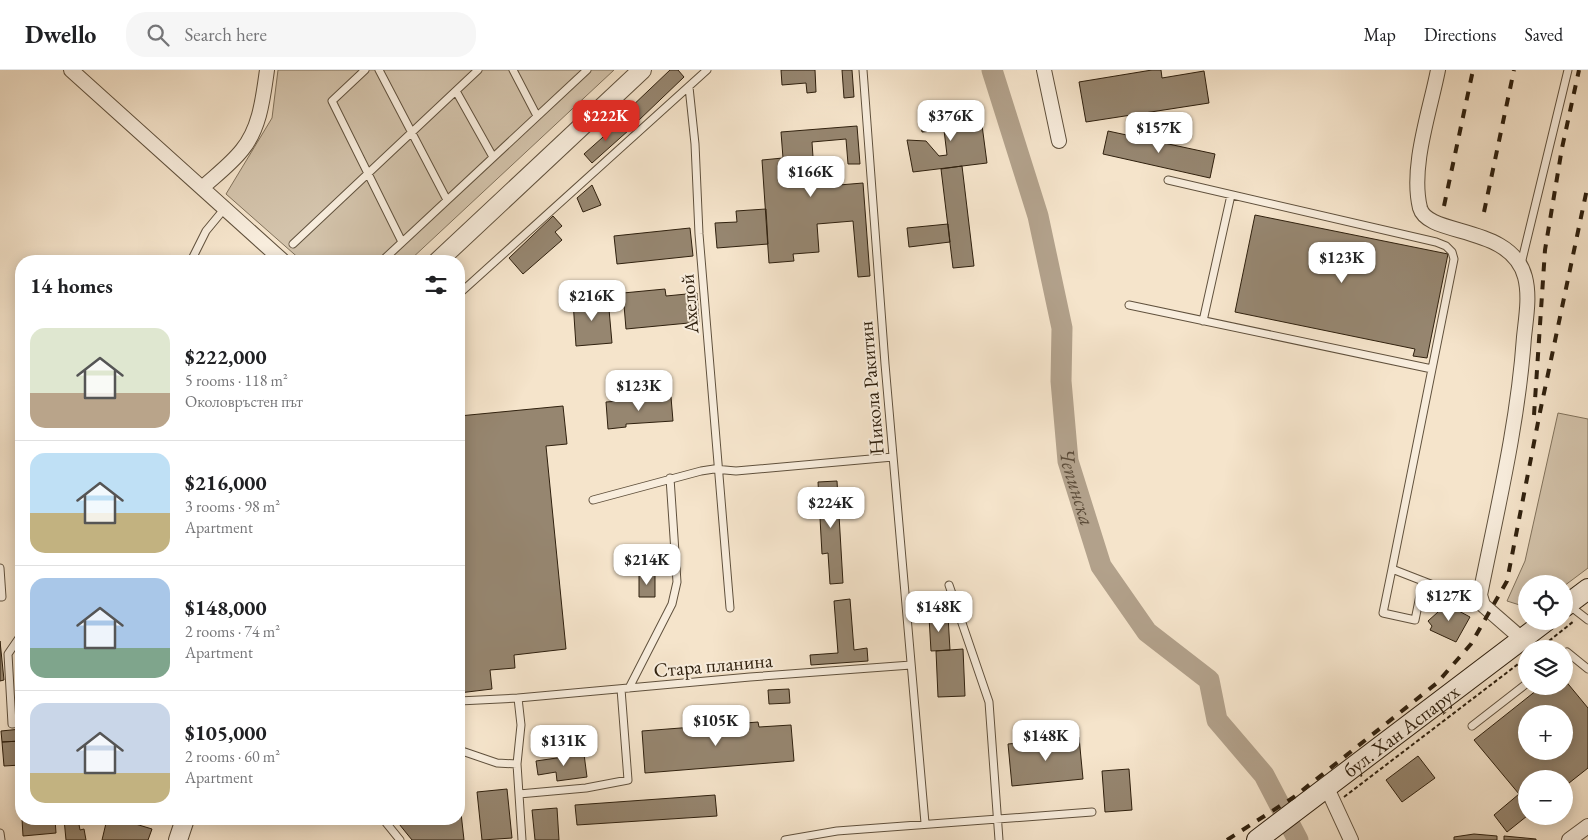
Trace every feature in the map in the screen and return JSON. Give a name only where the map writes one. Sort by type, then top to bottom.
[{"type":"main road","name":"бул. Хан Аспарух","points":[[1264,836],[1306,804],[1331,796],[1518,657]]},
{"type":"street","points":[[71,70],[276,255]]},
{"type":"street","points":[[202,188],[242,150],[254,128],[263,103],[267,70]]},
{"type":"street","points":[[444,255],[642,70]]},
{"type":"street","points":[[1044,70],[1059,141]]},
{"type":"street","points":[[1438,70],[1420,155],[1418,181],[1420,209],[1425,218],[1436,224],[1472,233],[1504,247],[1513,254],[1520,266],[1527,288],[1520,384],[1480,595],[1482,605],[1519,640]]},
{"type":"street","points":[[1331,796],[1351,840]]},
{"type":"street","points":[[178,840],[183,825]]},
{"type":"street","points":[[1569,840],[1588,826]]},
{"type":"lane","points":[[365,70],[332,101],[366,174],[402,242]]},
{"type":"lane","points":[[379,70],[447,200]]},
{"type":"lane","points":[[293,244],[478,70]]},
{"type":"lane","points":[[513,70],[537,116]]},
{"type":"lane","points":[[465,288],[707,70]]},
{"type":"lane","name":"Никола Ракитин","points":[[863,70],[893,457],[925,823]]},
{"type":"lane","points":[[1520,266],[1568,70]]},
{"type":"lane","points":[[388,255],[583,71]]},
{"type":"lane","name":"Ахелой","points":[[688,87],[695,144],[697,208],[730,608]]},
{"type":"lane","points":[[456,91],[493,157]]},
{"type":"lane","points":[[1168,180],[1436,242],[1446,246],[1452,252],[1454,260],[1383,614],[1414,620],[1423,581]]},
{"type":"lane","points":[[1203,321],[1231,195]]},
{"type":"lane","points":[[194,255],[206,231],[225,208]]},
{"type":"lane","points":[[1129,306],[1432,369]]},
{"type":"lane","points":[[593,500],[701,471],[720,470],[736,472],[893,457]]},
{"type":"lane","points":[[629,688],[672,604],[677,582],[670,478]]},
{"type":"lane","points":[[0,568],[2,597],[0,597]]},
{"type":"lane","points":[[1392,569],[1482,605]]},
{"type":"lane","points":[[950,585],[989,702],[999,840]]},
{"type":"lane","points":[[15,644],[8,654],[12,724],[15,724]]},
{"type":"lane","points":[[1573,657],[1588,669]]},
{"type":"lane","name":"Стара планина","points":[[465,701],[518,698],[750,677],[911,665]]},
{"type":"lane","points":[[519,794],[586,788],[628,780],[620,689]]},
{"type":"lane","points":[[1472,726],[1518,690]]},
{"type":"lane","points":[[518,698],[521,725],[517,764],[522,840]]},
{"type":"lane","points":[[465,752],[497,763],[517,764]]},
{"type":"lane","points":[[785,840],[837,831],[1092,812]]},
{"type":"lane","points":[[388,825],[400,840]]},
{"type":"lane","points":[[0,833],[1,840]]},
{"type":"path","points":[[1539,640],[1579,604]]},
{"type":"path","points":[[1331,796],[1518,657]]},
{"type":"shaded area","points":[[278,70],[614,70],[415,255],[295,255],[226,194],[272,118]]},
{"type":"shaded area","points":[[1558,413],[1588,419],[1588,568],[1573,579],[1573,575],[1519,575],[1525,561]]},
{"type":"shaded area","points":[[1518,577],[1518,604],[1507,601]]},
{"type":"building","points":[[670,70],[678,70],[684,77],[638,121],[628,110]]},
{"type":"building","points":[[781,70],[815,70],[816,92],[807,93],[806,83],[782,85]]},
{"type":"building","points":[[842,70],[852,70],[854,97],[844,98]]},
{"type":"building","points":[[1161,70],[1162,78],[1204,71],[1209,103],[1086,122],[1079,82]]},
{"type":"building","points":[[980,110],[987,163],[913,172],[907,140],[926,141],[939,156],[947,155],[944,130],[922,132],[920,117]]},
{"type":"building","points":[[621,121],[629,130],[592,163],[584,154]]},
{"type":"building","points":[[857,126],[860,164],[848,164],[846,139],[812,142],[815,187],[863,183],[870,276],[858,277],[853,221],[817,224],[819,252],[793,254],[794,261],[769,263],[762,160],[783,158],[781,132]]},
{"type":"building","points":[[1108,131],[1215,154],[1210,178],[1103,154]]},
{"type":"building","points":[[962,166],[974,266],[953,268],[941,169]]},
{"type":"building","points":[[592,185],[601,205],[583,212],[577,198]]},
{"type":"building","points":[[766,209],[768,244],[717,248],[715,223],[737,222],[736,211]]},
{"type":"building","points":[[1255,215],[1448,254],[1427,358],[1413,356],[1415,349],[1235,312]]},
{"type":"building","points":[[553,216],[562,226],[555,232],[562,240],[523,274],[509,258]]},
{"type":"building","points":[[948,224],[950,242],[909,247],[907,228]]},
{"type":"building","points":[[690,228],[693,256],[617,264],[614,236]]},
{"type":"building","points":[[665,289],[666,296],[697,293],[699,322],[626,329],[623,293]]},
{"type":"building","points":[[608,298],[612,343],[576,346],[573,301]]},
{"type":"building","points":[[671,397],[673,421],[626,424],[626,427],[608,429],[606,402]]},
{"type":"building","points":[[563,406],[567,444],[546,446],[566,649],[514,655],[515,668],[490,670],[492,689],[465,692],[465,415]]},
{"type":"building","points":[[837,481],[843,583],[830,584],[828,553],[822,554],[818,482]]},
{"type":"building","points":[[639,574],[655,574],[655,597],[639,597]]},
{"type":"building","points":[[850,599],[854,650],[867,648],[868,661],[811,665],[810,655],[838,653],[834,601]]},
{"type":"building","points":[[1442,602],[1470,617],[1456,642],[1430,630],[1432,626],[1428,621],[1438,612]]},
{"type":"building","points":[[948,616],[950,650],[931,651],[929,617]]},
{"type":"building","points":[[0,641],[4,680],[0,681]]},
{"type":"building","points":[[963,649],[965,696],[938,697],[936,651]]},
{"type":"building","points":[[789,689],[790,703],[769,704],[768,690]]},
{"type":"building","points":[[1573,690],[1588,708],[1588,768],[1573,780],[1573,770],[1518,770],[1518,793],[1474,740],[1518,705],[1518,760],[1573,760],[1573,705],[1518,705],[1531,695],[1573,695]]},
{"type":"building","points":[[758,722],[759,727],[791,725],[794,761],[645,773],[642,731]]},
{"type":"building","points":[[15,730],[15,741],[2,742],[1,731]]},
{"type":"building","points":[[1079,737],[1083,779],[1012,786],[1008,744]]},
{"type":"building","points":[[15,741],[15,765],[4,766],[2,742]]},
{"type":"building","points":[[584,754],[587,777],[557,781],[556,772],[538,775],[536,761]]},
{"type":"building","points":[[1418,756],[1435,778],[1402,802],[1386,780]]},
{"type":"building","points":[[1129,769],[1132,810],[1105,812],[1102,771]]},
{"type":"building","points":[[507,789],[512,838],[482,840],[477,792]]},
{"type":"building","points":[[715,795],[717,816],[577,825],[575,805]]},
{"type":"building","points":[[1518,795],[1518,823],[1507,832],[1494,815]]},
{"type":"building","points":[[557,808],[559,840],[535,840],[532,810]]},
{"type":"building","points":[[22,825],[55,825],[56,833],[23,836]]},
{"type":"building","points":[[65,825],[79,825],[80,830],[84,829],[86,840],[66,840]]},
{"type":"building","points":[[106,825],[139,825],[152,829],[148,840],[102,840]]},
{"type":"building","points":[[400,825],[462,825],[464,840],[412,840]]},
{"type":"building","points":[[1474,834],[1497,836],[1497,840],[1454,840],[1454,837]]},
{"type":"building","points":[[1504,836],[1536,839],[1536,840],[1504,840]]},
{"type":"waterway","name":"Чепинска","points":[[992,70],[1038,216],[1062,328],[1061,381],[1068,461],[1101,566],[1147,632],[1209,680],[1217,720],[1264,775],[1298,840]]},
{"type":"railway","points":[[1444,206],[1473,70]]},
{"type":"railway","points":[[1484,212],[1514,70]]},
{"type":"railway","points":[[1534,415],[1545,250],[1562,148],[1579,70]]},
{"type":"railway","points":[[1227,840],[1294,797],[1437,683],[1471,644],[1507,581],[1588,184]]}]
